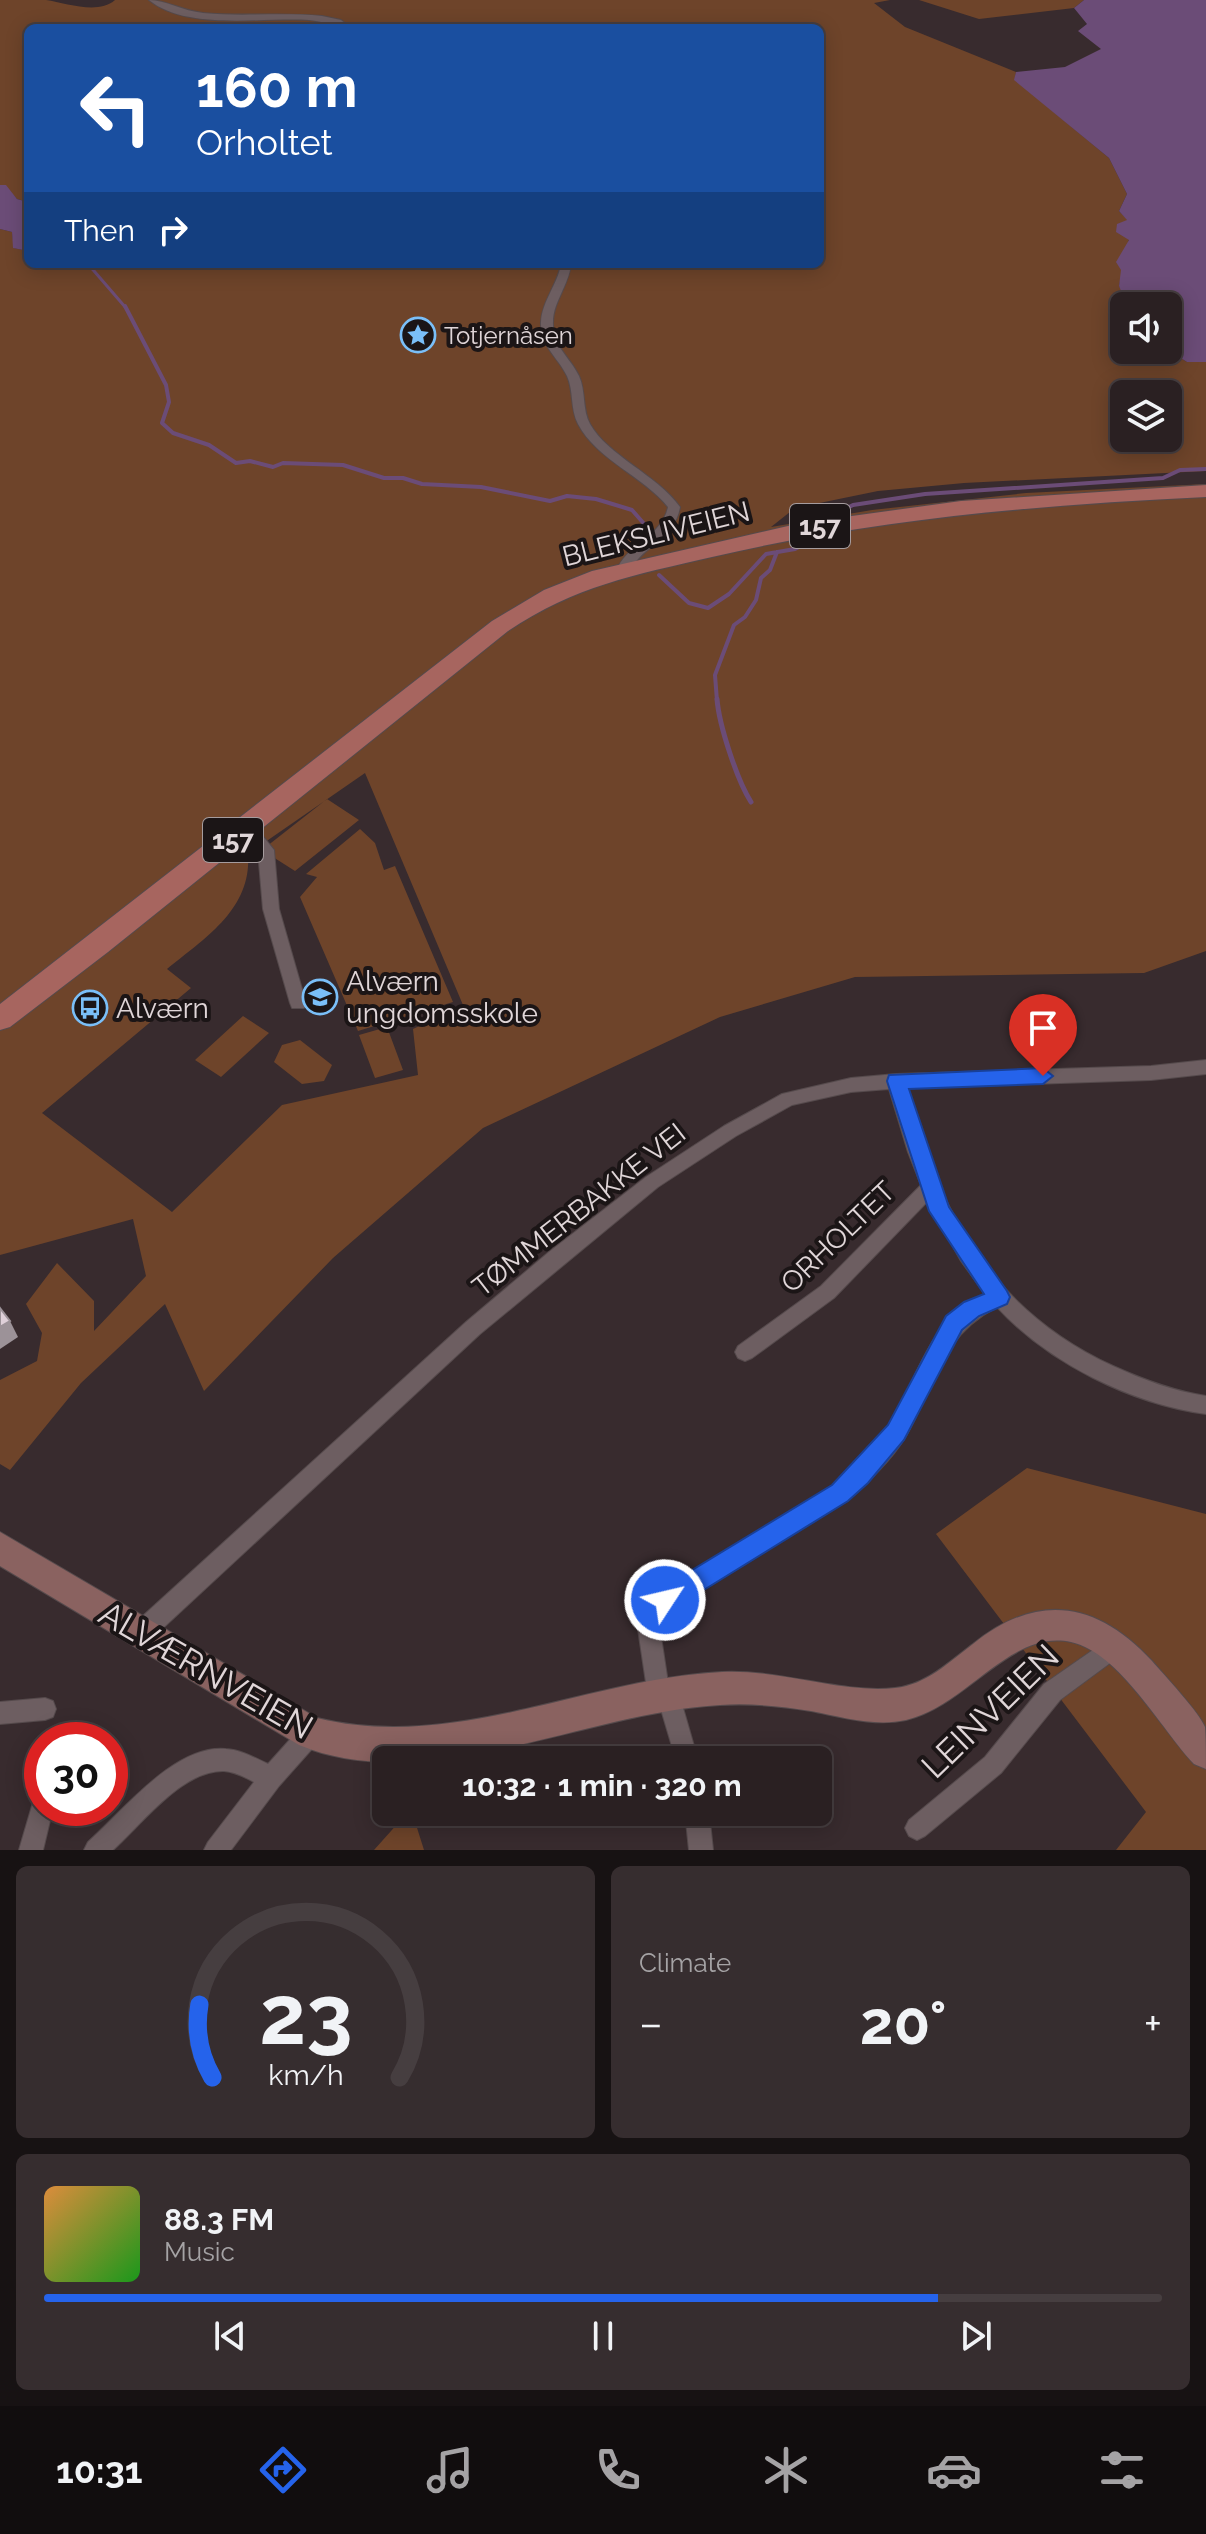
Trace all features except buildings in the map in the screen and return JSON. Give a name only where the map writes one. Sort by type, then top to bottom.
[{"type":"main road","name":"BLEKSLIVEIEN","points":[[0,1019],[248,828],[516,615],[574,582],[625,567],[853,521],[1055,499],[1206,491]]},
{"type":"main road","name":"ALVÆRNVEIEN","points":[[0,1548],[311,1733],[351,1745],[408,1744],[664,1695],[754,1688],[874,1706],[902,1704],[946,1687],[1004,1638],[1029,1626],[1051,1623],[1072,1626],[1113,1647],[1141,1674],[1206,1752]]},
{"type":"street","points":[[153,0],[182,15],[279,14],[334,20],[340,24]]},
{"type":"street","points":[[566,268],[565,279],[548,313],[547,324],[556,356],[575,382],[584,426],[616,459],[665,494],[674,507],[668,528],[628,559],[625,567]]},
{"type":"street","points":[[248,828],[266,850],[264,873],[268,899],[298,1003]]},
{"type":"street","name":"TØMMERBAKKE VEI","points":[[142,1632],[473,1328],[652,1182],[730,1131],[788,1099],[851,1085],[896,1081],[1151,1073],[1206,1067]]},
{"type":"street","name":"ORHOLTET","points":[[896,1081],[939,1211],[999,1297],[1044,1338],[1076,1358],[1144,1391],[1206,1405]]},
{"type":"street","name":"ORHOLTET","points":[[745,1352],[806,1310],[851,1270],[903,1210],[930,1188]]},
{"type":"street","points":[[682,1746],[664,1695],[649,1629],[665,1600],[840,1493],[860,1476],[896,1433],[954,1323],[971,1309],[999,1297]]},
{"type":"street","name":"LEINVEIEN","points":[[917,1828],[993,1765],[1052,1692],[1113,1647]]},
{"type":"street","points":[[0,1713],[45,1709]]},
{"type":"street","points":[[216,1850],[271,1778],[311,1733]]},
{"type":"street","points":[[96,1850],[169,1783],[195,1765],[223,1760],[271,1778]]},
{"type":"street","points":[[31,1850],[37,1826]]},
{"type":"street","points":[[698,1826],[701,1850]]},
{"type":"shaded area","points":[[0,0],[46,0],[100,7],[115,0],[890,0],[874,3],[905,27],[1016,72],[1015,80],[1109,158],[1127,194],[1119,211],[1128,220],[1125,222],[1129,239],[1119,286],[1122,292],[1110,292],[1110,364],[1182,364],[1182,359],[1187,362],[1206,362],[1206,471],[964,483],[878,491],[795,508],[771,527],[872,510],[1026,493],[1206,484],[1206,951],[1144,973],[855,977],[720,1017],[483,1128],[333,1258],[204,1391],[165,1304],[81,1383],[10,1470],[0,1464],[0,1380],[37,1361],[42,1333],[26,1304],[57,1263],[94,1301],[94,1331],[146,1276],[133,1219],[0,1255],[0,229],[12,232],[14,248],[24,250],[24,268],[824,268],[824,24],[24,24],[24,201],[17,199],[5,186],[0,185]],"holes":[[[365,773],[463,1005],[413,1029],[418,1075],[282,1105],[172,1212],[42,1113],[191,988],[167,969],[210,933],[234,906],[247,873],[248,854]]]},
{"type":"shaded area","points":[[919,0],[1084,0],[1074,8],[979,19]]},
{"type":"shaded area","points":[[1084,0],[1206,0],[1206,362],[1187,362],[1182,359],[1182,292],[1121,292],[1121,270],[1116,262],[1129,240],[1116,232],[1117,224],[1127,220],[1119,211],[1127,194],[1109,158],[1014,80],[1016,72],[1065,67],[1101,49],[1078,31],[1087,24],[1074,8]]},
{"type":"shaded area","points":[[0,185],[6,185],[17,199],[24,201],[24,250],[13,248],[12,232],[0,229]]},
{"type":"shaded area","points":[[327,799],[359,820],[295,871],[262,850]]},
{"type":"shaded area","points":[[360,829],[375,843],[384,870],[395,866],[453,1002],[358,1031],[300,897],[317,877],[306,874]]},
{"type":"shaded area","points":[[243,1016],[269,1033],[221,1077],[195,1060]]},
{"type":"shaded area","points":[[387,1027],[403,1070],[375,1078],[359,1035]]},
{"type":"shaded area","points":[[300,1040],[332,1065],[324,1081],[302,1084],[274,1062],[282,1045]]},
{"type":"shaded area","points":[[1027,1468],[1206,1514],[1206,1850],[1116,1850],[1146,1812],[936,1534]]},
{"type":"shaded area","points":[[395,1826],[416,1826],[424,1850],[374,1850]]},
{"type":"waterway","points":[[91,268],[126,308]]},
{"type":"waterway","points":[[125,306],[166,385],[169,402],[162,423],[173,433],[209,445],[236,463],[250,461],[273,467],[283,463],[343,465],[384,478],[403,478],[422,484],[481,487],[550,501],[567,496],[596,499],[632,510],[653,534]]},
{"type":"waterway","points":[[835,514],[853,505],[925,494],[1163,478],[1180,470],[1206,469]]},
{"type":"waterway","points":[[777,552],[795,549],[820,536]]},
{"type":"waterway","points":[[659,575],[689,603],[708,608],[729,594],[766,554],[777,552]]},
{"type":"waterway","points":[[717,701],[715,675],[734,625],[745,617],[756,600],[761,578],[770,570],[777,552]]},
{"type":"waterway","points":[[717,699],[730,752],[751,802]]},
{"type":"place","name":"Totjernåsen","points":[[418,335]]},
{"type":"place","name":"Alværn ungdomsskole","points":[[320,997]]},
{"type":"place","name":"Alværn","points":[[90,1008]]},
{"type":"route","points":[[665,1600],[681,1587],[840,1493],[860,1476],[896,1433],[942,1340],[954,1323],[971,1309],[999,1297],[939,1211],[896,1081],[1043,1076]]}]
